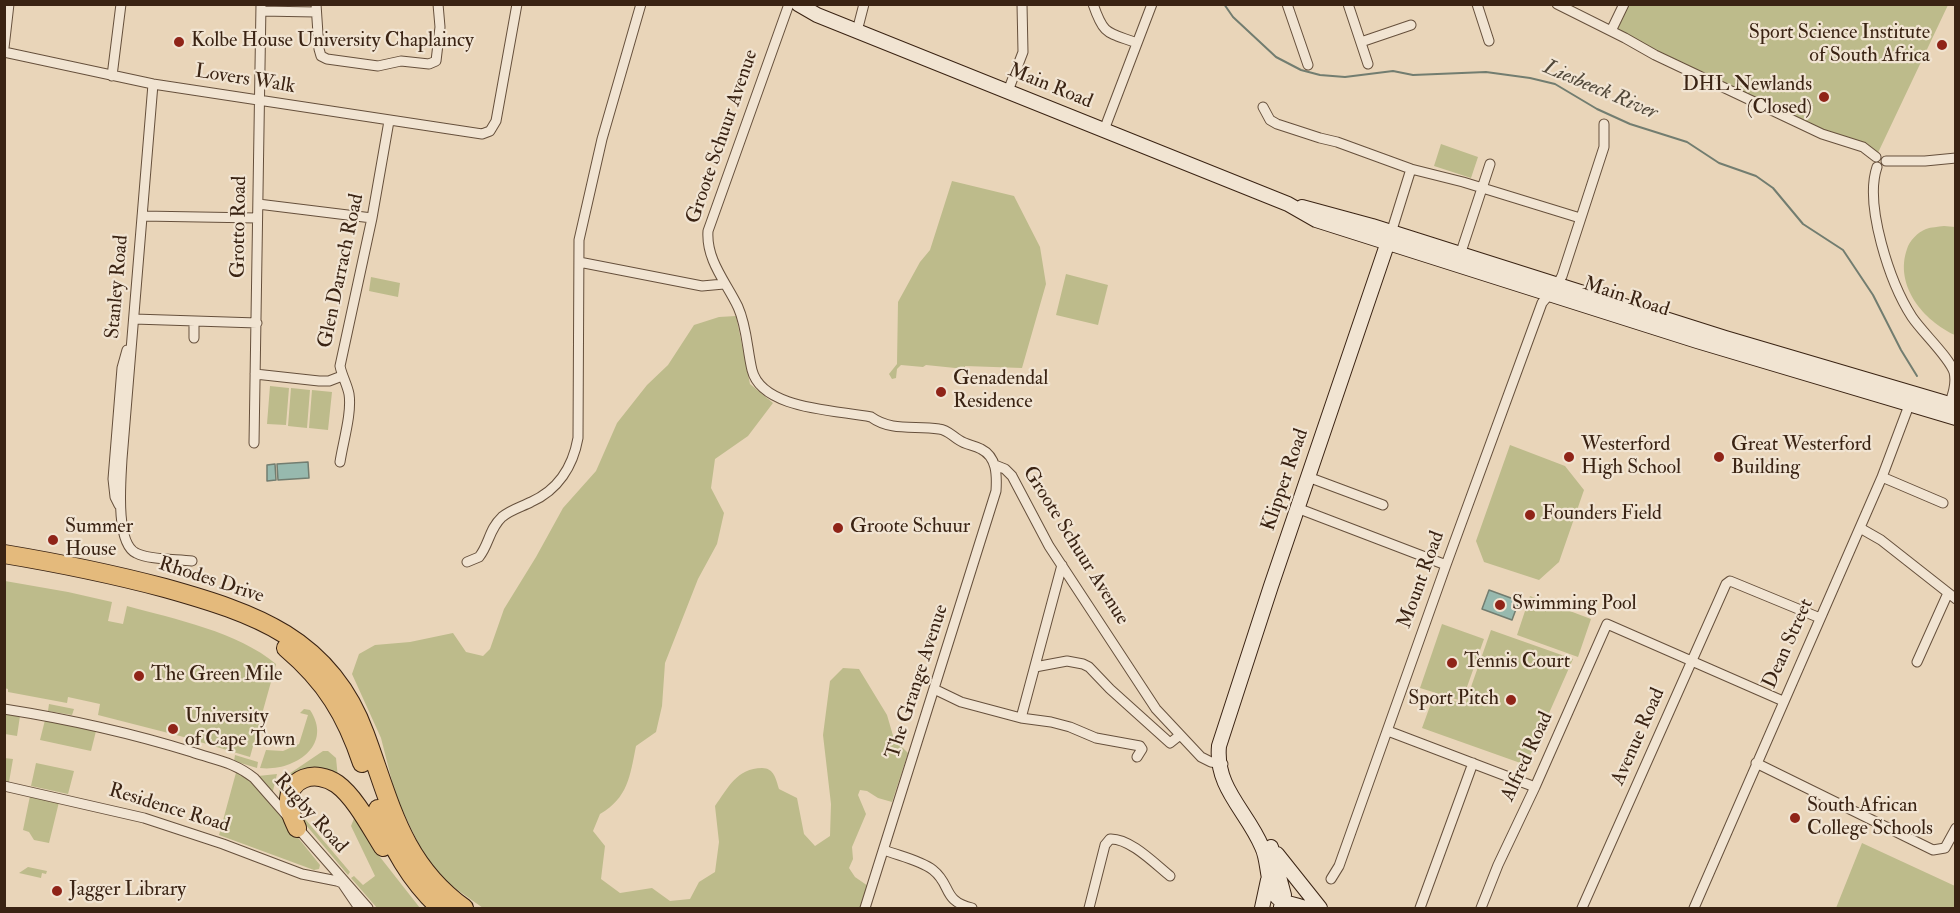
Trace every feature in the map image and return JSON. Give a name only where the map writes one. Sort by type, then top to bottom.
[{"type":"highway","name":"Rhodes Drive","points":[[4,554],[105,573],[194,596],[261,620],[293,639],[317,660],[345,694],[364,731],[405,842],[428,876],[464,909]]},
{"type":"highway","name":"Rhodes Drive","points":[[4,566],[49,573],[130,591],[222,617],[259,631],[283,645],[315,675],[337,705],[356,745],[391,844],[413,880],[440,909]]},
{"type":"highway","points":[[297,828],[289,806],[290,795],[295,784],[305,777],[314,776],[336,783],[347,793],[407,884],[429,909]]},
{"type":"main road","name":"Main Road","points":[[798,4],[817,15],[1288,204],[1320,211],[1390,238],[1554,290]]},
{"type":"main road","name":"Main Road","points":[[1390,238],[1460,255],[1697,341],[1951,411]]},
{"type":"main road","name":"Klipper Road","points":[[1279,902],[1273,890],[1262,845],[1226,788],[1222,764],[1222,730],[1390,238]]},
{"type":"main road","name":"Klipper Road","points":[[1222,764],[1269,843],[1275,858],[1279,902]]},
{"type":"main road","points":[[1269,843],[1319,909]]},
{"type":"main road","points":[[1262,909],[1269,875]]},
{"type":"main road","points":[[1279,902],[1303,900],[1319,909]]},
{"type":"main road","points":[[1279,902],[1305,909]]},
{"type":"street","points":[[4,50],[9,4]]},
{"type":"street","points":[[112,76],[121,4]]},
{"type":"street","points":[[316,8],[319,49],[323,57],[373,66],[401,61],[434,63],[437,58],[440,27],[438,4]]},
{"type":"street","name":"Lovers Walk","points":[[4,50],[153,84],[482,134],[490,131],[496,121],[517,4]]},
{"type":"street","points":[[467,562],[479,557],[490,533],[503,516],[540,498],[560,480],[572,462],[578,438],[580,230],[595,164],[641,4]]},
{"type":"street","name":"Groote Schuur Avenue","points":[[789,4],[709,223],[708,244],[724,284],[742,318],[754,376],[765,390],[790,402],[871,417],[881,424],[893,427],[940,429],[949,432],[966,444],[983,450],[995,465],[1005,469],[1012,476],[1049,546],[1156,709],[1202,757],[1222,764]]},
{"type":"street","points":[[857,31],[864,4]]},
{"type":"street","points":[[1008,91],[1023,52],[1022,4]]},
{"type":"street","points":[[1093,4],[1104,30],[1137,43]]},
{"type":"street","points":[[1104,130],[1152,4]]},
{"type":"street","points":[[1287,4],[1308,65]]},
{"type":"street","points":[[1348,4],[1368,64]]},
{"type":"street","points":[[1477,4],[1489,41]]},
{"type":"street","points":[[1557,4],[1655,55],[1812,129],[1863,147],[1880,162],[1956,158]]},
{"type":"street","points":[[1611,31],[1624,4]]},
{"type":"street","name":"Grotto Road","points":[[254,443],[261,8],[316,8]]},
{"type":"street","points":[[1361,42],[1411,25]]},
{"type":"street","name":"Stanley Road","points":[[121,510],[132,336],[153,84]]},
{"type":"street","points":[[1263,107],[1270,120],[1277,124],[1337,142],[1411,169],[1580,218]]},
{"type":"street","name":"Glen Darrach Road","points":[[340,462],[350,402],[340,366],[372,218],[389,121]]},
{"type":"street","name":"Mount Road","points":[[1331,879],[1339,866],[1542,303],[1554,290],[1604,147],[1604,124]]},
{"type":"street","points":[[1880,162],[1873,178],[1873,194],[1877,223],[1886,258],[1898,291],[1912,316],[1954,373],[1955,385],[1951,411]]},
{"type":"street","points":[[1460,255],[1490,164]]},
{"type":"street","points":[[1390,238],[1411,169]]},
{"type":"street","points":[[258,204],[372,218]]},
{"type":"street","points":[[142,216],[257,218]]},
{"type":"street","points":[[579,262],[702,286],[724,284]]},
{"type":"street","points":[[134,319],[257,323]]},
{"type":"street","points":[[194,321],[194,338]]},
{"type":"street","points":[[132,336],[122,368],[113,479],[126,541],[133,552],[142,556],[192,561]]},
{"type":"street","points":[[255,374],[319,381],[329,381],[342,376]]},
{"type":"street","name":"Dean Street","points":[[1694,909],[1882,477],[1911,399]]},
{"type":"street","name":"The Grange Avenue","points":[[865,909],[996,491],[995,465]]},
{"type":"street","points":[[1308,477],[1383,505]]},
{"type":"street","points":[[1882,477],[1944,503]]},
{"type":"street","points":[[1297,508],[1446,565]]},
{"type":"street","points":[[1860,528],[1881,540],[1952,596],[1917,662]]},
{"type":"street","points":[[1021,718],[1062,565]]},
{"type":"street","name":"Avenue Road","points":[[1582,909],[1724,587],[1730,581],[1820,618]]},
{"type":"street","name":"Alfred Road","points":[[1481,909],[1498,865],[1586,675],[1605,627],[1610,623],[1692,660]]},
{"type":"street","points":[[1692,660],[1783,701]]},
{"type":"street","points":[[1035,667],[1067,661],[1083,664],[1089,667],[1170,743],[1180,735]]},
{"type":"street","points":[[934,689],[961,702],[1021,718],[1070,727],[1096,738],[1140,746],[1142,749],[1137,757]]},
{"type":"street","name":"Rugby Road","points":[[4,709],[109,729],[236,765],[254,778],[368,909]]},
{"type":"street","points":[[1388,731],[1535,787]]},
{"type":"street","points":[[1420,909],[1473,763]]},
{"type":"street","points":[[1756,763],[1933,850],[1943,850],[1956,828]]},
{"type":"street","name":"Residence Road","points":[[4,786],[144,818],[214,840],[319,879]]},
{"type":"street","points":[[1089,909],[1105,845],[1110,838],[1127,843],[1170,876]]},
{"type":"street","points":[[884,850],[934,871],[954,902],[972,909]]},
{"type":"street","points":[[319,879],[327,870],[323,855]]},
{"type":"street","name":"Rugby Road","points":[[319,879],[340,882],[359,909]]},
{"type":"shaded area","name":"DHL Newlands (Closed)","points":[[1624,5],[1948,5],[1876,157],[1822,134],[1611,31]]},
{"type":"shaded area","points":[[1441,144],[1478,157],[1471,178],[1434,166]]},
{"type":"shaded area","points":[[952,181],[1014,196],[1040,247],[1046,284],[1022,368],[965,366],[965,369],[901,365],[897,369],[896,378],[892,379],[889,374],[897,364],[898,302],[920,262],[930,250]]},
{"type":"shaded area","points":[[1955,227],[1955,335],[1933,321],[1914,301],[1905,276],[1904,263],[1908,246],[1912,240],[1926,229]]},
{"type":"shaded area","points":[[1066,274],[1108,285],[1098,325],[1056,315]]},
{"type":"shaded area","points":[[371,277],[400,283],[398,297],[369,291]]},
{"type":"shaded area","points":[[736,316],[750,384],[773,403],[748,436],[715,459],[711,488],[724,513],[717,544],[698,579],[665,663],[662,706],[656,732],[636,746],[632,767],[622,793],[617,801],[600,814],[593,831],[605,846],[601,879],[620,893],[652,888],[670,901],[690,899],[699,882],[715,872],[719,842],[715,806],[734,780],[753,769],[766,768],[774,775],[779,789],[797,798],[804,834],[815,846],[830,836],[831,804],[823,735],[830,681],[843,668],[859,669],[887,715],[894,739],[908,753],[892,802],[878,798],[867,791],[860,790],[858,795],[866,814],[852,847],[853,859],[849,868],[855,877],[868,886],[861,908],[483,908],[432,872],[396,797],[381,738],[352,674],[359,654],[375,645],[410,642],[453,633],[466,652],[483,656],[490,649],[504,609],[563,508],[596,471],[617,423],[647,385],[668,365],[694,325],[719,317]]},
{"type":"shaded area","points":[[270,386],[289,388],[286,425],[267,424]]},
{"type":"shaded area","points":[[291,388],[310,390],[307,428],[288,426]]},
{"type":"shaded area","points":[[312,390],[332,392],[328,430],[309,428]]},
{"type":"shaded area","name":"Founders Field","points":[[1510,445],[1565,466],[1584,490],[1559,562],[1539,580],[1484,562],[1476,541]]},
{"type":"shaded area","name":"The Green Mile","points":[[5,581],[112,602],[108,621],[123,624],[127,606],[225,635],[261,653],[276,664],[250,757],[98,715],[100,704],[68,697],[67,703],[8,692],[8,689],[4,688]]},
{"type":"shaded area","name":"Tennis Court","points":[[1530,596],[1591,619],[1578,657],[1517,635]]},
{"type":"shaded area","name":"Tennis Court","points":[[1442,624],[1484,639],[1462,701],[1420,688]]},
{"type":"shaded area","name":"Sport Pitch","points":[[1491,630],[1573,659],[1526,765],[1422,728],[1434,695],[1465,704]]},
{"type":"shaded area","points":[[49,704],[74,709],[72,715],[48,711]]},
{"type":"shaded area","points":[[304,709],[310,710],[316,723],[317,735],[313,745],[297,761],[285,766],[260,768],[266,750],[283,751],[299,744],[308,715],[300,713]]},
{"type":"shaded area","points":[[5,714],[20,716],[17,736],[5,734]]},
{"type":"shaded area","points":[[45,720],[96,731],[91,751],[40,740]]},
{"type":"shaded area","points":[[323,751],[328,751],[336,758],[338,778],[327,774],[280,802],[279,788],[283,778]]},
{"type":"shaded area","points":[[235,755],[258,762],[257,768],[234,761]]},
{"type":"shaded area","points":[[4,758],[13,759],[9,782],[5,781]]},
{"type":"shaded area","points":[[36,763],[74,771],[68,794],[31,786]]},
{"type":"shaded area","points":[[237,769],[251,779],[320,865],[319,869],[314,870],[219,835]]},
{"type":"shaded area","points":[[277,774],[272,795],[258,776]]},
{"type":"shaded area","points":[[30,796],[59,802],[49,843],[34,840],[29,832],[23,830]]},
{"type":"shaded area","points":[[295,812],[300,813],[350,872],[348,875]]},
{"type":"shaded area","points":[[355,816],[380,857],[420,908],[377,908],[351,878],[354,876],[363,885],[375,876],[351,826]]},
{"type":"shaded area","points":[[1862,843],[1955,886],[1955,908],[1836,908]]},
{"type":"shaded area","points":[[28,867],[47,871],[46,874],[42,873],[41,878],[19,873]]},
{"type":"water","points":[[308,462],[309,478],[278,480],[277,464]]},
{"type":"water","points":[[275,464],[276,480],[267,481],[267,465]]},
{"type":"water","name":"Swimming Pool","points":[[1489,590],[1519,601],[1512,620],[1482,609]]},
{"type":"waterway","name":"Liesbeeck River","points":[[1224,4],[1233,17],[1276,57],[1301,70],[1320,75],[1345,77],[1393,71],[1413,75],[1486,72],[1530,78],[1555,84],[1597,109],[1630,124],[1687,142],[1719,163],[1756,176],[1773,188],[1803,224],[1843,250],[1873,295],[1917,376]]},
{"type":"place","name":"Kolbe House University Chaplaincy","points":[[179,42]]},
{"type":"place","name":"Sport Science Institute of South Africa","points":[[1942,45]]},
{"type":"place","name":"DHL Newlands (Closed)","points":[[1824,97]]},
{"type":"place","name":"Genadendal Residence","points":[[941,392]]},
{"type":"place","name":"Westerford High School","points":[[1569,457]]},
{"type":"place","name":"Great Westerford Building","points":[[1719,457]]},
{"type":"place","name":"Founders Field","points":[[1530,515]]},
{"type":"place","name":"Groote Schuur","points":[[838,528]]},
{"type":"place","name":"Summer House","points":[[53,540]]},
{"type":"place","name":"Swimming Pool","points":[[1500,605]]},
{"type":"place","name":"Tennis Court","points":[[1452,663]]},
{"type":"place","name":"The Green Mile","points":[[139,676]]},
{"type":"place","name":"Sport Pitch","points":[[1511,700]]},
{"type":"place","name":"University of Cape Town","points":[[173,729]]},
{"type":"place","name":"South African College Schools","points":[[1795,818]]},
{"type":"place","name":"Jagger Library","points":[[57,891]]}]
